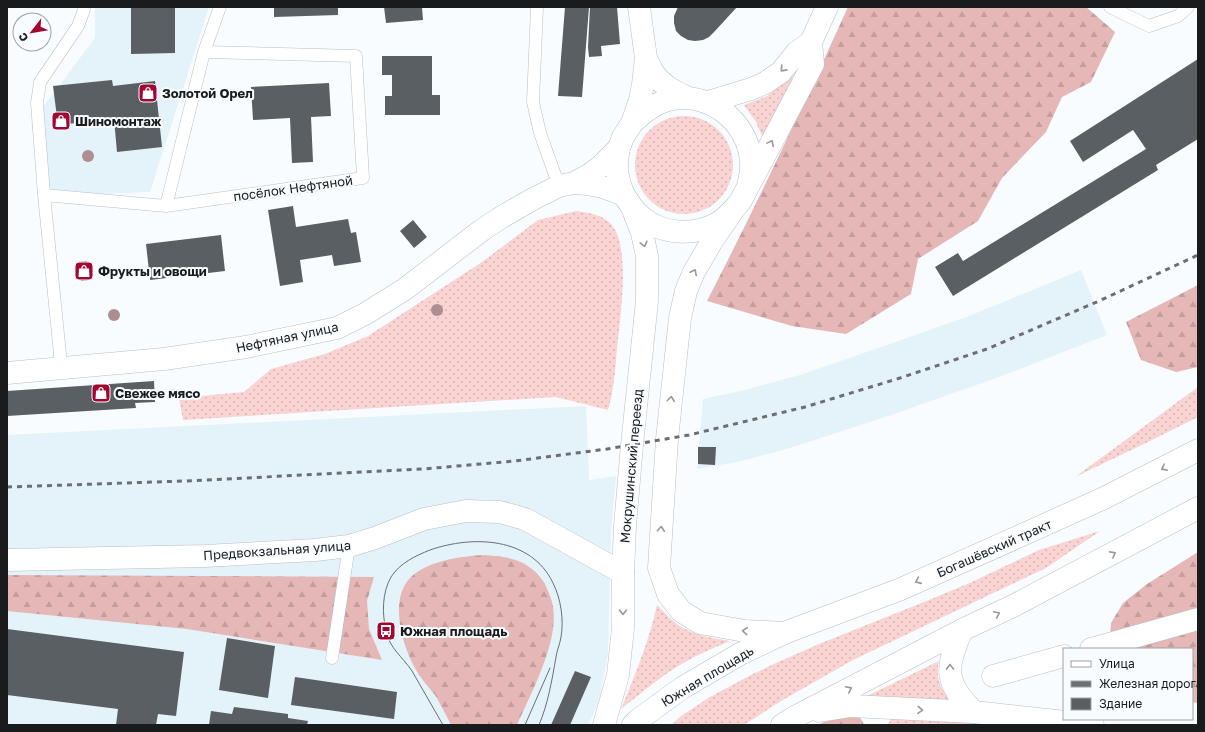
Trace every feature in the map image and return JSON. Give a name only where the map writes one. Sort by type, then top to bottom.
[{"type":"main road","points":[[639,7],[646,58],[640,100],[632,123],[623,137],[619,148],[617,160],[620,185],[628,201],[643,218],[658,227],[674,232],[702,230],[716,224],[732,212]]},
{"type":"main road","points":[[784,633],[745,631],[700,623],[681,611],[668,594],[659,568],[666,439],[680,318],[686,291],[694,272],[712,242],[740,202],[813,64],[811,42],[827,7]]},
{"type":"main road","points":[[632,123],[645,111],[658,103],[673,99],[698,100],[751,90],[765,83],[781,72],[797,52],[811,42]]},
{"type":"main road","points":[[646,58],[655,75],[668,88],[719,108],[730,116],[741,130],[749,147],[751,162],[750,176],[746,190]]},
{"type":"main road","name":"Нефтяная улица","points":[[7,373],[164,359],[246,347],[337,328],[365,314],[405,289],[500,218],[533,199],[589,175],[601,166],[619,148]]},
{"type":"main road","points":[[566,184],[594,184],[608,188],[628,201]]},
{"type":"main road","name":"Мокрушинский переезд","points":[[604,725],[618,675],[623,628],[625,526],[648,278],[647,256],[642,232],[628,201]]},
{"type":"main road","name":"Богашёвский тракт","points":[[784,633],[901,589],[1017,538],[1104,498],[1198,450]]},
{"type":"main road","points":[[782,725],[802,713],[962,630],[1013,606],[1198,508]]},
{"type":"main road","name":"Предвокзальная улица","points":[[7,560],[205,556],[315,550],[349,546],[376,538],[424,519],[466,511],[500,512],[525,519],[624,572]]},
{"type":"main road","points":[[1094,648],[1198,619]]},
{"type":"main road","points":[[962,630],[950,661],[950,671],[953,684],[960,697],[974,712]]},
{"type":"main road","name":"Южная площадь","points":[[633,725],[682,688],[740,654],[784,633]]},
{"type":"main road","points":[[993,676],[1063,656]]},
{"type":"main road","points":[[802,713],[851,706],[974,712],[1093,725]]},
{"type":"lane","points":[[60,368],[60,354],[44,195],[37,103],[40,82],[78,26],[84,7]]},
{"type":"lane","points":[[44,195],[166,206],[204,52],[220,7]]},
{"type":"lane","points":[[537,7],[533,102],[540,133],[566,184]]},
{"type":"lane","points":[[1110,7],[1149,26],[1178,16],[1188,7]]},
{"type":"lane","name":"посёлок Нефтяной","points":[[166,206],[363,178],[356,56],[204,52]]},
{"type":"lane","points":[[332,658],[349,546]]},
{"type":"shaded area","points":[[95,7],[209,7],[150,192],[52,196],[31,123],[95,38]]},
{"type":"shaded area","points":[[794,70],[791,84],[763,138],[756,122],[744,105],[767,96],[775,90]]},
{"type":"shaded area","points":[[684,116],[703,120],[719,130],[729,146],[733,165],[729,184],[719,200],[703,210],[684,214],[665,210],[649,200],[639,184],[635,165],[639,146],[649,130],[665,120]]},
{"type":"shaded area","points":[[576,211],[597,215],[607,220],[614,228],[619,239],[622,254],[622,304],[614,380],[608,410],[556,397],[183,420],[179,398],[244,392],[271,369],[325,354],[368,336],[482,262],[538,220]]},
{"type":"shaded area","points":[[1081,270],[1107,335],[999,377],[891,415],[793,447],[742,461],[697,469],[703,399],[745,390],[800,375],[969,316]]},
{"type":"shaded area","points":[[1198,387],[1198,417],[1075,477]]},
{"type":"shaded area","points":[[586,406],[589,480],[616,476],[611,531],[608,653],[599,702],[588,725],[7,725],[7,435]]},
{"type":"shaded area","points":[[1100,531],[1046,568],[853,660],[781,701],[744,725],[671,725],[681,716],[710,697],[776,663],[972,582],[1039,550]]},
{"type":"shaded area","points":[[657,605],[674,622],[689,631],[702,636],[730,641],[698,655],[678,666],[621,709],[646,645]]},
{"type":"shaded area","points":[[939,661],[938,675],[941,686],[947,696],[957,706],[863,698]]},
{"type":"shaded area","points":[[896,714],[992,725],[887,725]]},
{"type":"green space","points":[[848,7],[1086,7],[1115,32],[1091,82],[1062,97],[1046,132],[1002,178],[978,221],[918,259],[911,294],[846,334],[792,326],[707,301],[744,228]]},
{"type":"green space","points":[[1198,285],[1198,367],[1176,372],[1141,360],[1126,322]]},
{"type":"green space","points":[[1198,552],[1198,703],[1193,702],[1193,648],[1109,648],[1111,623],[1123,603],[1147,584]]},
{"type":"green space","points":[[484,555],[514,559],[530,567],[536,572],[545,584],[550,595],[554,621],[552,636],[536,683],[517,725],[451,725],[435,695],[419,675],[410,658],[402,635],[400,623],[400,598],[404,587],[410,578],[425,567],[445,560]]},
{"type":"green space","points":[[7,575],[374,577],[367,601],[369,629],[382,660],[187,629],[7,611]]},
{"type":"green space","points":[[854,715],[860,718],[864,725],[818,725],[824,722]]},
{"type":"building","points":[[131,7],[175,7],[175,53],[131,54]]},
{"type":"building","points":[[274,7],[338,7],[338,15],[274,17]]},
{"type":"building","points":[[384,7],[422,7],[423,20],[386,23]]},
{"type":"building","points":[[565,7],[589,7],[582,97],[558,96]]},
{"type":"building","points":[[590,7],[617,7],[620,44],[601,46],[602,56],[589,57]]},
{"type":"building","points":[[678,7],[737,7],[709,37],[703,40],[695,41],[688,40],[676,31],[674,16]]},
{"type":"building","points":[[382,56],[432,56],[432,95],[440,95],[440,115],[385,115],[385,96],[392,96],[392,75],[382,75]]},
{"type":"building","points":[[1198,59],[1198,139],[1156,165],[1158,170],[953,296],[935,267],[958,253],[963,261],[1146,149],[1133,130],[1083,162],[1070,141]]},
{"type":"building","points":[[112,80],[113,86],[155,81],[162,147],[117,152],[114,119],[58,125],[53,86]]},
{"type":"building","points":[[329,83],[331,116],[311,117],[313,162],[292,163],[290,118],[253,120],[251,87]]},
{"type":"building","points":[[293,206],[296,227],[348,219],[351,233],[356,232],[361,262],[334,266],[332,255],[300,260],[303,282],[280,286],[268,210]]},
{"type":"building","points":[[413,220],[427,237],[414,248],[400,231]]},
{"type":"building","points":[[221,235],[225,271],[150,280],[146,244]]},
{"type":"building","name":"Фрукты и овощи","points":[[87,261],[89,280],[81,281],[78,262]]},
{"type":"building","points":[[154,381],[155,402],[135,403],[136,408],[7,416],[7,391]]},
{"type":"building","points":[[698,447],[716,447],[715,465],[698,464]]},
{"type":"building","points":[[7,629],[184,652],[176,716],[158,714],[156,725],[116,725],[118,709],[7,695]]},
{"type":"building","points":[[227,638],[275,646],[268,698],[219,690]]},
{"type":"building","points":[[575,671],[591,677],[570,725],[551,725]]},
{"type":"building","points":[[295,677],[397,692],[394,719],[291,705]]},
{"type":"building","points":[[234,707],[288,714],[288,718],[308,721],[307,725],[209,725],[211,711],[232,714]]},
{"type":"tram line","points":[[443,725],[412,671],[390,643],[386,631],[383,610],[384,596],[391,577],[403,564],[413,557],[430,550],[464,542],[482,542],[516,548],[531,556],[543,568],[553,583],[560,603],[562,630],[547,700],[539,725]]},
{"type":"tram line","points":[[525,725],[550,668]]},
{"type":"railway","points":[[7,487],[185,481],[423,469],[515,461],[607,449],[689,435],[805,407],[900,378],[987,349],[1099,301],[1198,255]]},
{"type":"place","name":"Золотой Орел","points":[[148,93]]},
{"type":"place","name":"Шиномонтаж","points":[[61,121]]},
{"type":"place","name":"Фрукты и овощи","points":[[84,271]]},
{"type":"place","name":"Свежее мясо","points":[[101,393]]},
{"type":"place","name":"Южная площадь","points":[[386,631]]}]
